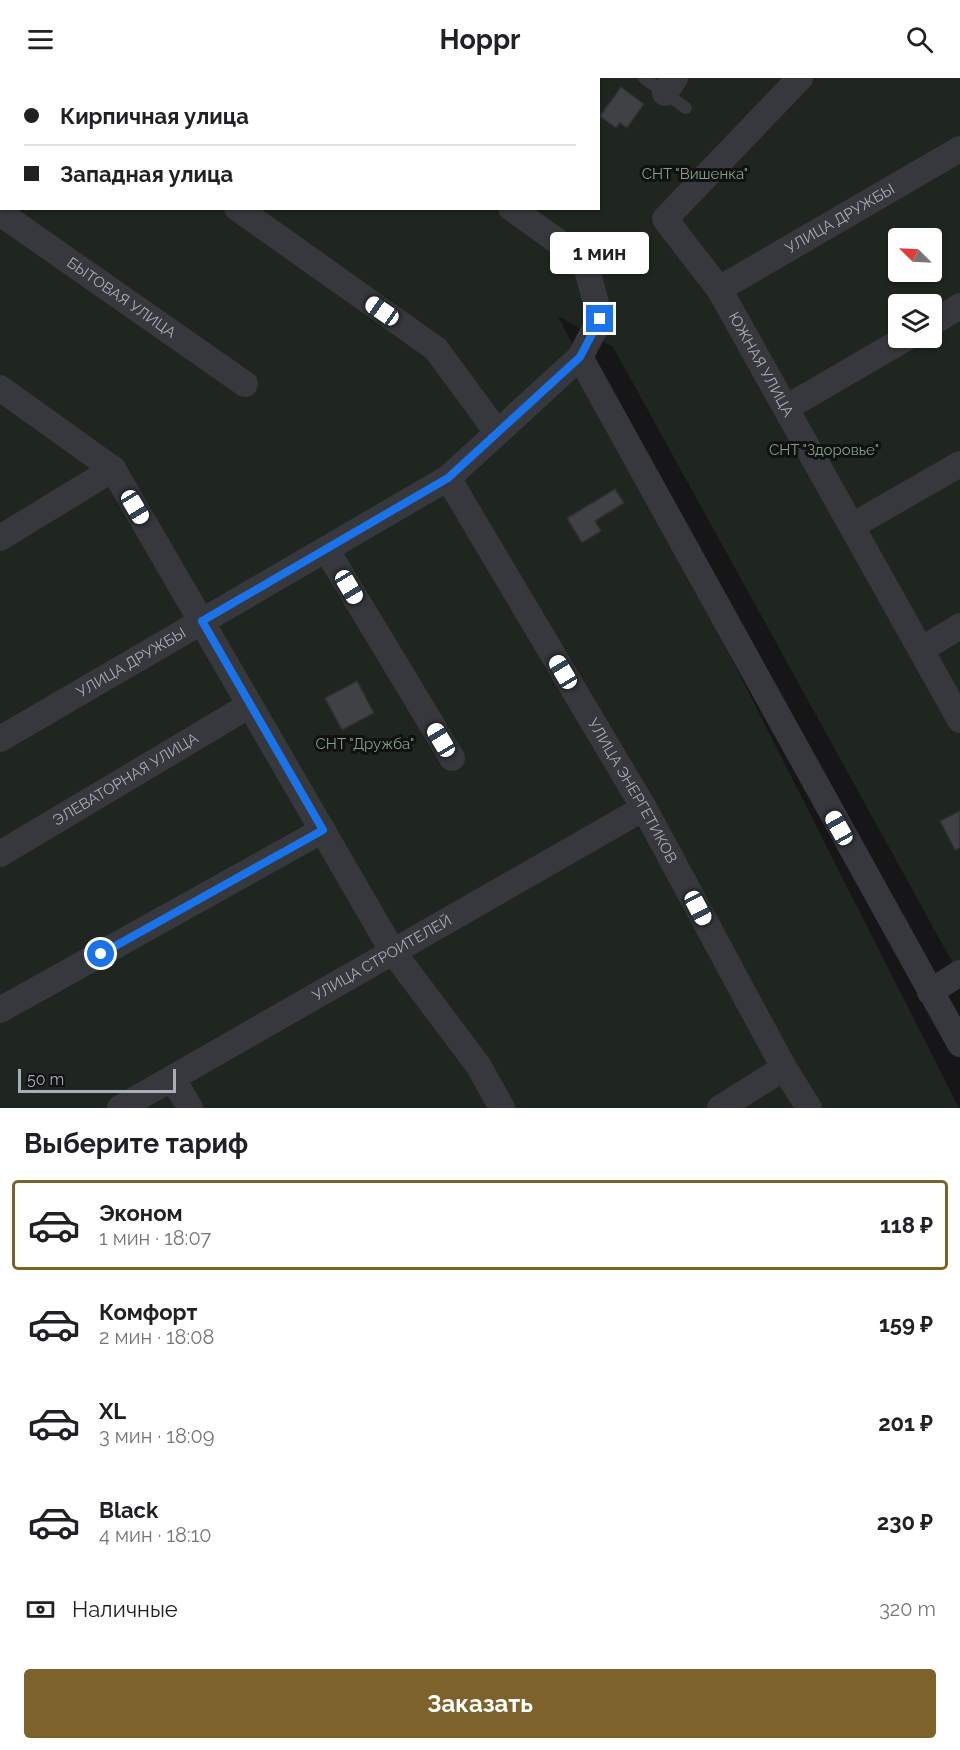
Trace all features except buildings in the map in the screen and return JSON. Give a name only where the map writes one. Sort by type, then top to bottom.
[{"type":"street","name":"ЮЖНАЯ УЛИЦА","points":[[800,78],[666,219],[719,289],[960,720]]},
{"type":"street","name":"УЛИЦА ДРУЖБЫ","points":[[719,289],[955,155]]},
{"type":"street","points":[[240,210],[436,349],[498,432]]},
{"type":"street","name":"УЛИЦА ДРУЖБЫ","points":[[0,739],[448,478],[580,357],[600,319],[585,261],[514,210]]},
{"type":"street","name":"БЫТОВАЯ УЛИЦА","points":[[0,213],[244,384]]},
{"type":"street","points":[[942,317],[960,306]]},
{"type":"street","points":[[786,408],[889,348]]},
{"type":"street","points":[[580,357],[960,1044]]},
{"type":"street","points":[[0,388],[113,469],[393,952],[478,1065],[501,1108]]},
{"type":"street","points":[[852,526],[960,464]]},
{"type":"street","points":[[0,538],[113,469]]},
{"type":"street","name":"УЛИЦА ЭНЕРГЕТИКОВ","points":[[448,478],[644,808],[783,1068],[809,1108]]},
{"type":"street","points":[[326,549],[452,759]]},
{"type":"street","points":[[921,650],[960,626]]},
{"type":"street","name":"ЭЛЕВАТОРНАЯ УЛИЦА","points":[[0,854],[250,705]]},
{"type":"street","name":"УЛИЦА СТРОИТЕЛЕЙ","points":[[120,1108],[644,808]]},
{"type":"street","points":[[0,1010],[323,830]]},
{"type":"street","points":[[930,992],[960,973]]},
{"type":"street","points":[[720,1108],[783,1068]]},
{"type":"street","points":[[172,1079],[190,1108]]},
{"type":"lane","points":[[644,78],[670,85],[686,108]]},
{"type":"green space","name":"СНТ \"Дружба\"","points":[[600,78],[960,78],[960,976],[613,347],[558,316],[959,1108],[0,1108],[0,210],[600,210]]},
{"type":"route","points":[[101,954],[323,830],[202,621],[448,478],[580,357],[600,319]]},
{"type":"park label","name":"СНТ \"Вишенка\"","points":[[695,174]]},
{"type":"park label","name":"СНТ \"Здоровье\"","points":[[824,450]]}]
